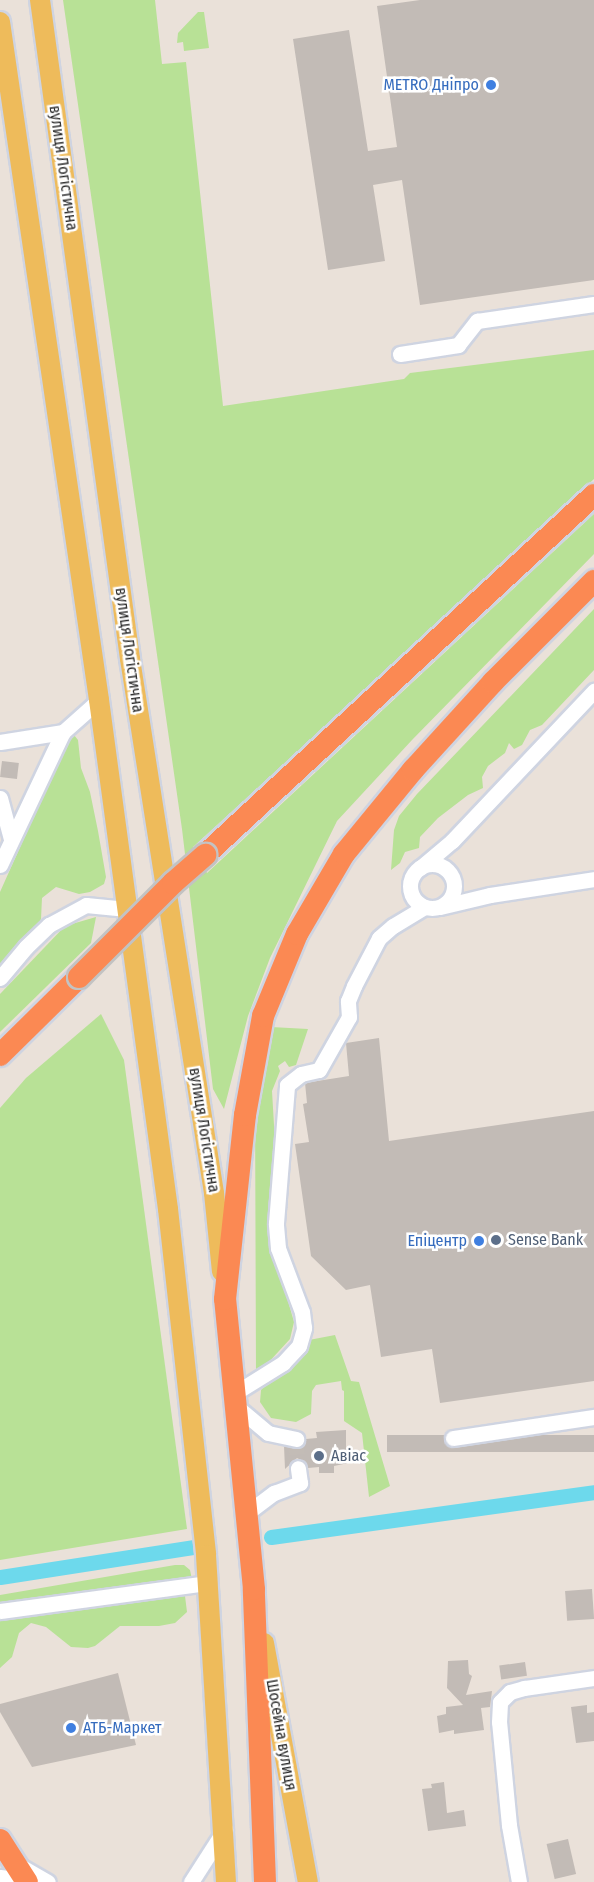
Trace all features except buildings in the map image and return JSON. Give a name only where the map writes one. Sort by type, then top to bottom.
[{"type":"highway","points":[[0,1055],[173,883],[594,495]]},
{"type":"highway","points":[[265,1882],[254,1589],[225,1299],[245,1115],[262,1016],[297,934],[344,854],[413,770],[493,682],[594,581]]},
{"type":"highway","points":[[0,1840],[23,1877]]},
{"type":"main road","name":"вулиця Логістична","points":[[40,0],[130,659],[214,1193],[225,1299]]},
{"type":"main road","points":[[0,22],[99,700],[168,1209],[206,1555],[225,1829],[226,1882]]},
{"type":"main road","name":"Шосейна вулиця","points":[[254,1589],[308,1882]]},
{"type":"street","points":[[400,354],[458,345],[477,321],[594,304]]},
{"type":"street","points":[[594,691],[452,841],[420,868],[411,879],[411,893],[419,904],[433,907],[490,895],[594,879]]},
{"type":"street","points":[[0,865],[63,732],[99,700]]},
{"type":"street","points":[[0,742],[63,732]]},
{"type":"street","points":[[0,798],[11,839]]},
{"type":"street","points":[[296,1439],[268,1433],[236,1400],[283,1363],[299,1346],[304,1328],[302,1312],[278,1248],[276,1223],[287,1085],[301,1074],[319,1070],[349,1017],[348,1001],[379,938],[393,926],[452,897],[453,878],[447,864],[452,841]]},
{"type":"street","points":[[420,868],[433,864],[440,866],[461,888],[490,895]]},
{"type":"street","points":[[0,978],[26,947],[49,925],[86,905],[127,909]]},
{"type":"street","points":[[453,1438],[594,1416]]},
{"type":"street","points":[[247,1512],[274,1493],[300,1483],[298,1468]]},
{"type":"street","points":[[0,1611],[208,1583]]},
{"type":"street","points":[[519,1882],[509,1825],[499,1722],[500,1702],[510,1692],[524,1688],[594,1678]]},
{"type":"street","points":[[191,1882],[225,1829]]},
{"type":"green space","points":[[63,0],[155,0],[162,64],[186,62],[223,406],[404,379],[410,373],[594,350],[594,479],[193,847],[207,873],[594,514],[594,554],[412,740],[337,821],[270,958],[248,1016],[224,1109],[213,1089],[182,829]]},
{"type":"green space","points":[[198,12],[204,12],[209,48],[184,51],[183,42],[177,43],[178,33]]},
{"type":"green space","points":[[594,609],[594,670],[542,725],[530,730],[522,745],[514,749],[509,743],[505,753],[488,766],[482,777],[483,788],[468,795],[438,818],[420,837],[419,848],[405,852],[400,863],[391,870],[394,830],[399,816],[417,794]]},
{"type":"green space","points":[[74,735],[78,740],[81,768],[90,792],[98,831],[106,877],[104,884],[90,892],[79,894],[56,887],[42,898],[41,919],[37,927],[0,972],[0,892],[68,736]]},
{"type":"green space","points":[[96,917],[91,943],[0,1032],[0,994],[65,926]]},
{"type":"green space","points":[[101,1014],[124,1060],[187,1529],[0,1560],[0,1108],[26,1078]]},
{"type":"green space","points":[[271,1027],[308,1029],[296,1065],[289,1067],[285,1061],[278,1066],[280,1071],[272,1091],[275,1142],[270,1214],[274,1252],[294,1322],[290,1339],[256,1376],[255,1096]]},
{"type":"green space","points":[[335,1335],[351,1381],[359,1382],[390,1486],[369,1497],[362,1433],[344,1421],[344,1391],[341,1381],[316,1385],[312,1391],[311,1414],[296,1422],[271,1418],[260,1402],[261,1390],[270,1380],[301,1357],[309,1340]]},
{"type":"green space","points":[[184,1565],[190,1570],[195,1594],[189,1590],[185,1596],[187,1612],[175,1623],[159,1626],[120,1626],[95,1646],[88,1648],[71,1647],[46,1627],[31,1623],[19,1633],[12,1657],[0,1668],[0,1595]]},
{"type":"waterway","points":[[271,1537],[594,1492]]},
{"type":"waterway","points":[[0,1577],[193,1547]]},
{"type":"tunnel","points":[[296,1439],[298,1468]]},
{"type":"place","name":"METRO Дніпро","points":[[491,85]]},
{"type":"place","name":"Sense Bank","points":[[496,1240]]},
{"type":"place","name":"Епіцентр","points":[[479,1241]]},
{"type":"place","name":"Авіас","points":[[319,1456]]},
{"type":"place","name":"АТБ-Маркет","points":[[71,1728]]}]
